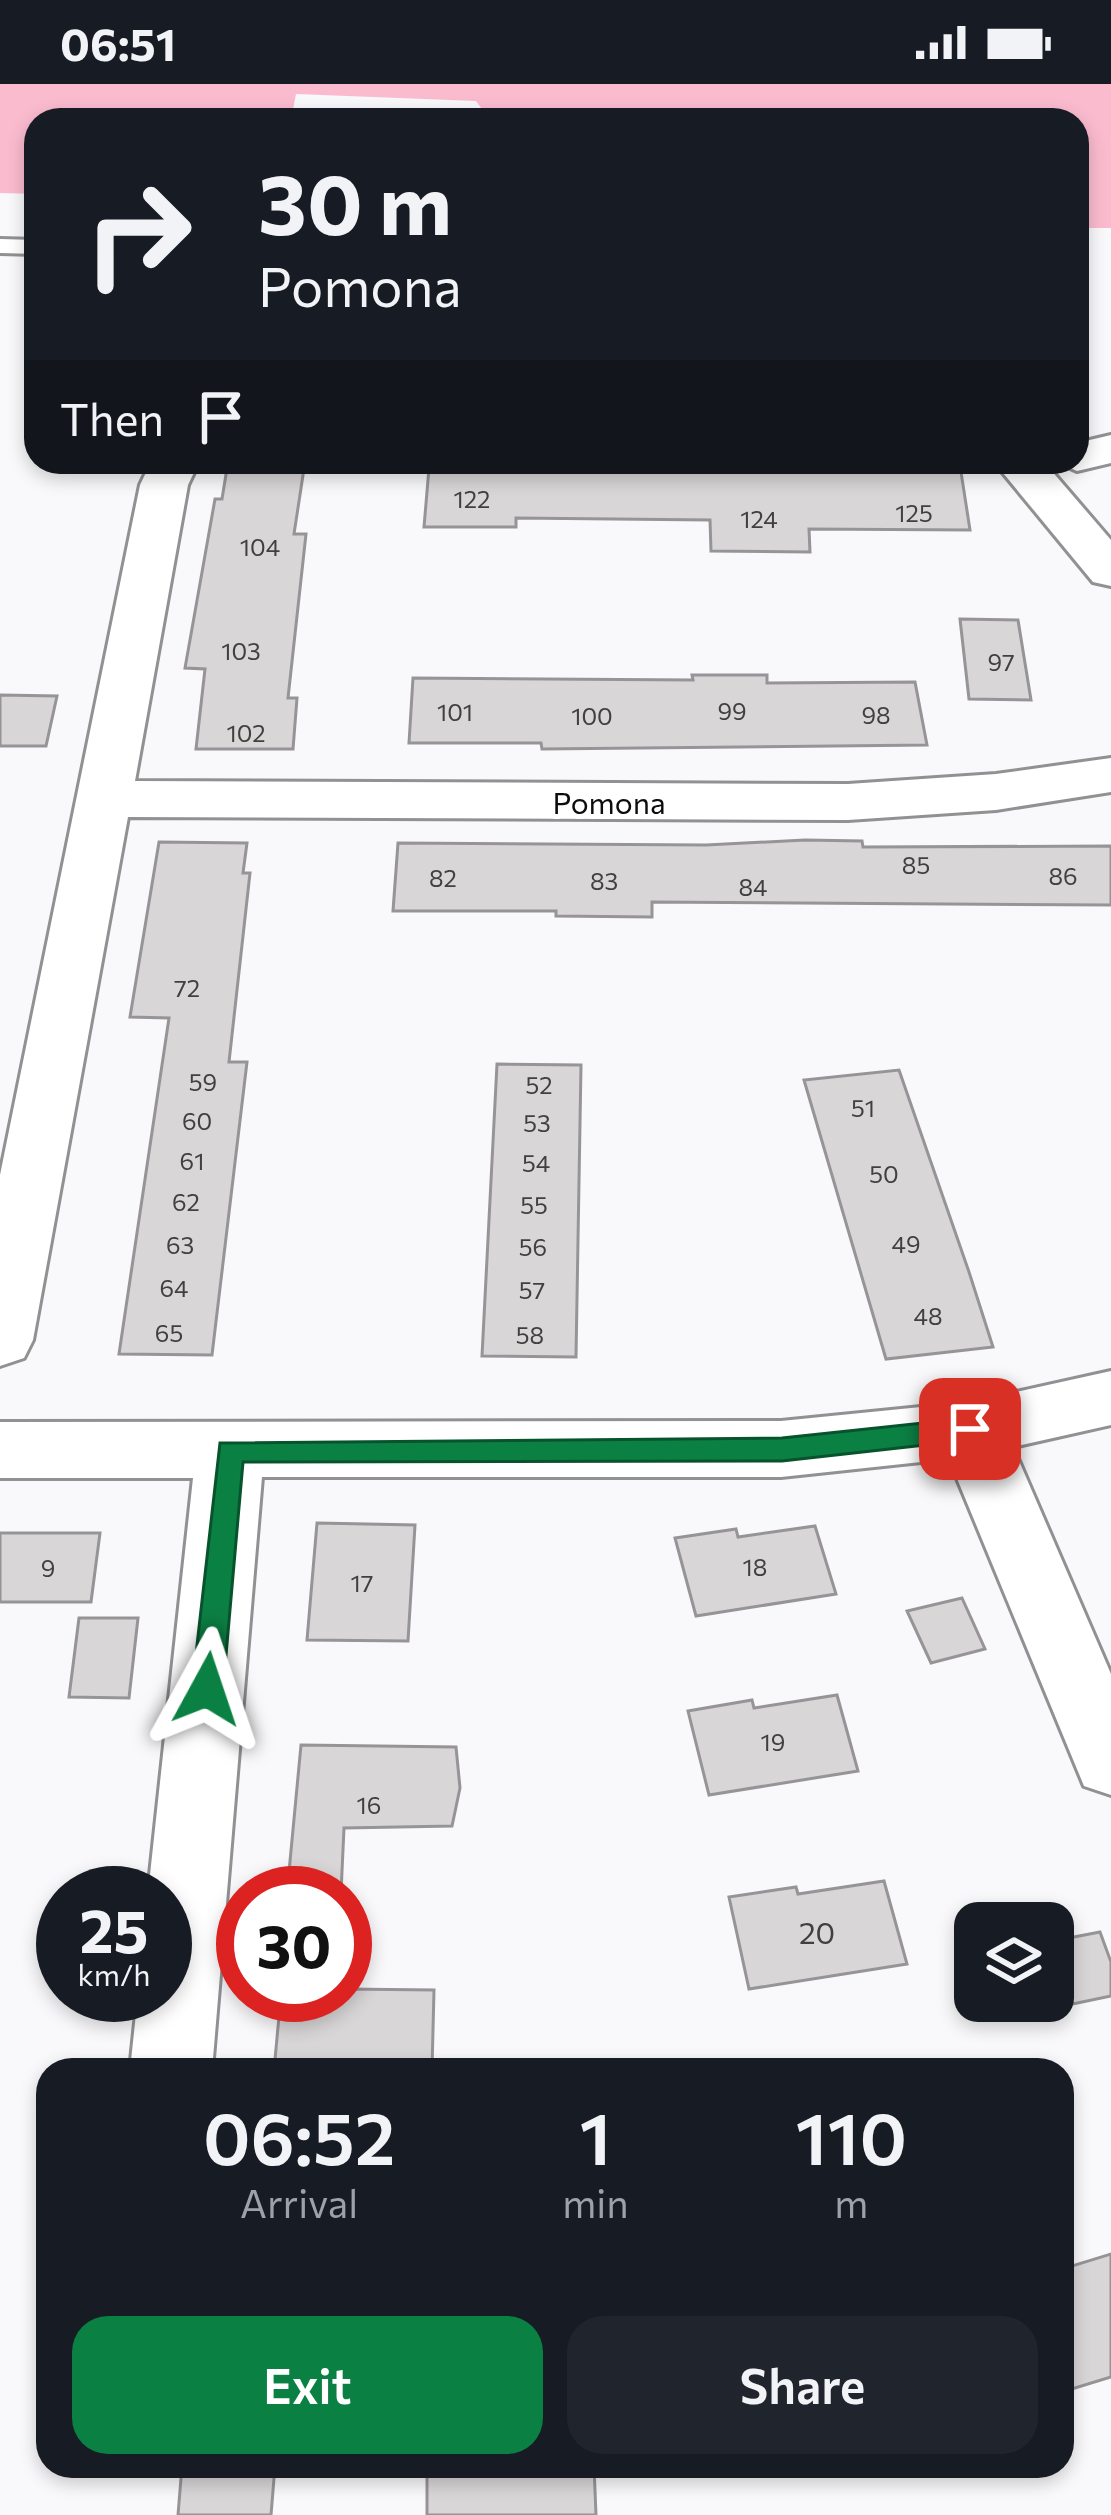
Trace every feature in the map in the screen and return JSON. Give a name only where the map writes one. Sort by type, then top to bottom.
[{"type":"street","points":[[0,1340],[170,474]]},
{"type":"street","points":[[1040,474],[1111,572]]},
{"type":"street","name":"Pomona","points":[[106,799],[848,802],[996,793],[1111,775]]},
{"type":"street","points":[[0,1450],[782,1449],[970,1429],[1111,1398]]},
{"type":"street","points":[[970,1429],[1111,1762]]},
{"type":"street","points":[[172,2058],[230,1451]]},
{"type":"shaded area","points":[[0,84],[1111,84],[1111,228],[1089,228],[1089,108],[481,108],[476,101],[296,94],[293,108],[24,108],[24,194],[0,193]]},
{"type":"building","points":[[226,474],[303,474],[294,534],[306,534],[288,698],[297,698],[293,749],[196,749],[205,669],[185,668],[215,499],[222,499]]},
{"type":"building","points":[[428,474],[961,474],[970,530],[809,529],[810,552],[711,551],[710,520],[516,518],[516,527],[424,527]]},
{"type":"building","points":[[960,619],[1018,620],[1031,700],[969,699]]},
{"type":"building","points":[[692,675],[767,675],[767,683],[915,682],[927,745],[542,749],[541,743],[409,743],[413,678],[693,680]]},
{"type":"building","points":[[0,695],[57,696],[46,746],[0,746]]},
{"type":"building","points":[[862,841],[863,847],[1111,846],[1111,905],[652,902],[652,917],[556,916],[556,911],[393,911],[398,843],[706,845]]},
{"type":"building","points":[[159,842],[247,843],[243,873],[250,873],[229,1062],[247,1062],[212,1355],[119,1354],[169,1018],[130,1017]]},
{"type":"building","points":[[497,1064],[581,1065],[576,1357],[482,1356]]},
{"type":"building","points":[[899,1070],[993,1347],[886,1359],[804,1080]]},
{"type":"building","points":[[317,1523],[415,1525],[408,1641],[307,1640]]},
{"type":"building","points":[[815,1526],[836,1594],[696,1616],[675,1538],[736,1529],[738,1537]]},
{"type":"building","points":[[0,1533],[100,1533],[91,1602],[0,1602]]},
{"type":"building","points":[[962,1598],[985,1649],[931,1663],[907,1611]]},
{"type":"building","points":[[79,1618],[138,1618],[129,1698],[69,1697]]},
{"type":"building","points":[[837,1695],[858,1771],[709,1795],[688,1711],[752,1700],[754,1708]]},
{"type":"building","points":[[301,1745],[456,1747],[460,1788],[452,1826],[344,1828],[342,1866],[290,1866]]},
{"type":"building","points":[[884,1881],[907,1964],[749,1989],[729,1897],[796,1887],[798,1894]]},
{"type":"building","points":[[1100,1932],[1111,1962],[1111,1996],[1074,2004],[1074,1937]]},
{"type":"building","points":[[372,1989],[434,1990],[432,2058],[275,2058],[278,2022],[372,2022]]},
{"type":"building","points":[[1111,2254],[1111,2377],[1074,2388],[1074,2265]]},
{"type":"building","points":[[181,2478],[274,2478],[271,2515],[178,2515]]},
{"type":"building","points":[[427,2478],[594,2478],[596,2515],[427,2515]]},
{"type":"route","points":[[207,1689],[230,1451],[782,1449],[970,1429]]}]
